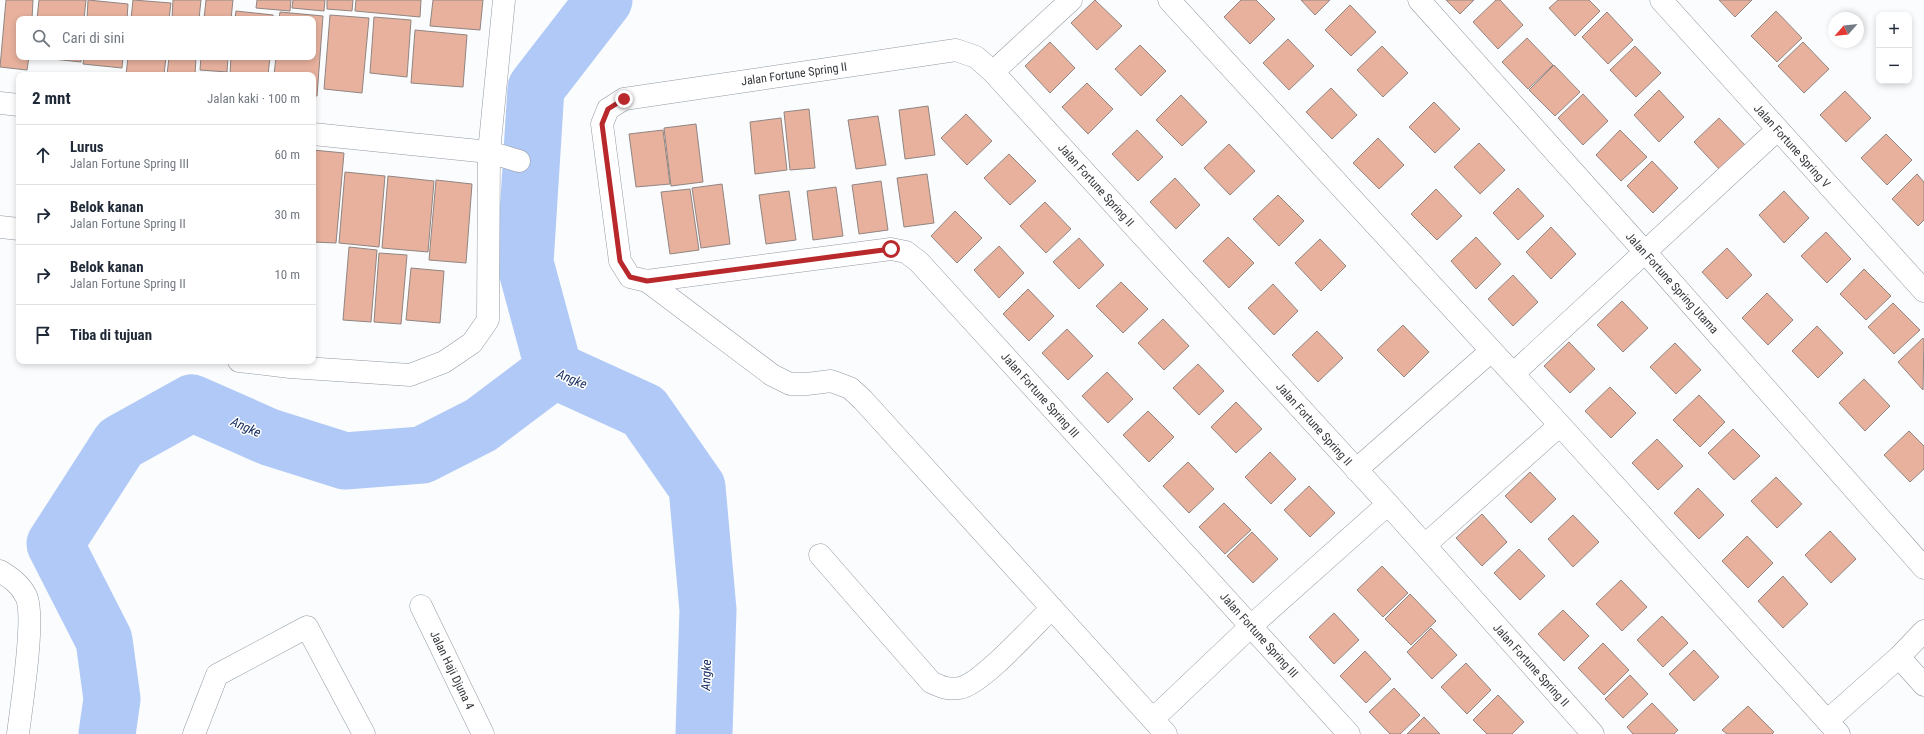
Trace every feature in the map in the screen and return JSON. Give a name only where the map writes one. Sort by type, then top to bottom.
[{"type":"street","points":[[264,364],[410,375],[444,362],[472,343],[488,320],[489,152],[504,0]]},
{"type":"street","points":[[993,72],[1071,0]]},
{"type":"street","points":[[1169,0],[1560,425],[1833,727],[1924,631]]},
{"type":"street","name":"Jalan Fortune Spring Utama","points":[[1418,0],[1645,252],[1924,568]]},
{"type":"street","name":"Jalan Fortune Spring V","points":[[1661,0],[1924,291]]},
{"type":"street","name":"Jalan Fortune Spring II","points":[[647,281],[630,277],[620,261],[602,124],[608,109],[624,99],[956,50],[976,57],[993,72],[1388,504],[1593,734]]},
{"type":"street","points":[[0,103],[16,105]]},
{"type":"street","points":[[1513,374],[1777,130]]},
{"type":"street","points":[[316,134],[489,152],[519,161]]},
{"type":"street","points":[[0,227],[16,229]]},
{"type":"street","name":"Jalan Fortune Spring III","points":[[647,281],[891,249],[906,252],[919,262],[1349,734]]},
{"type":"street","points":[[647,281],[772,375],[790,384],[807,384],[831,381],[850,388],[863,400],[1159,727],[1251,626],[1388,504]]},
{"type":"street","points":[[1356,470],[1491,351]]},
{"type":"street","points":[[1425,545],[1560,425]]},
{"type":"street","points":[[820,555],[930,682],[946,689],[961,688],[980,678],[1052,608]]},
{"type":"street","points":[[0,571],[18,583],[27,597],[30,617],[18,734]]},
{"type":"street","name":"Jalan Haji Djuna 4","points":[[421,606],[483,734]]},
{"type":"street","points":[[194,734],[217,675],[307,627],[364,734]]},
{"type":"street","points":[[1899,657],[1924,685]]},
{"type":"building","points":[[6,0],[33,0],[32,16],[16,16],[16,60],[29,60],[27,70],[0,67]]},
{"type":"building","points":[[39,0],[86,0],[84,16],[37,16]]},
{"type":"building","points":[[88,0],[128,4],[127,16],[87,16]]},
{"type":"building","points":[[133,0],[171,3],[169,16],[131,16]]},
{"type":"building","points":[[173,0],[201,0],[199,16],[172,16]]},
{"type":"building","points":[[206,0],[233,0],[231,16],[204,16]]},
{"type":"building","points":[[257,0],[291,0],[290,11],[256,8]]},
{"type":"building","points":[[293,0],[325,0],[324,11],[292,8]]},
{"type":"building","points":[[327,0],[353,0],[352,11],[327,9]]},
{"type":"building","points":[[356,0],[421,0],[420,17],[355,11]]},
{"type":"building","points":[[433,0],[483,0],[480,30],[430,26]]},
{"type":"building","points":[[1095,0],[1122,26],[1097,50],[1071,23]]},
{"type":"building","points":[[1241,0],[1256,0],[1275,19],[1250,44],[1224,17]]},
{"type":"building","points":[[1301,0],[1330,0],[1315,15]]},
{"type":"building","points":[[1446,0],[1474,0],[1460,14]]},
{"type":"building","points":[[1496,0],[1500,0],[1523,25],[1498,49],[1473,22]]},
{"type":"building","points":[[1558,0],[1589,0],[1600,11],[1575,36],[1549,8]]},
{"type":"building","points":[[1719,0],[1752,0],[1735,17]]},
{"type":"building","points":[[1350,5],[1376,32],[1351,56],[1325,30]]},
{"type":"building","points":[[236,11],[273,15],[273,16],[235,16]]},
{"type":"building","points":[[1776,11],[1802,38],[1777,62],[1751,36]]},
{"type":"building","points":[[280,12],[323,16],[317,96],[316,72],[274,72],[276,60],[316,60],[316,16],[279,16]]},
{"type":"building","points":[[1607,12],[1633,40],[1608,64],[1582,37]]},
{"type":"building","points":[[330,15],[369,18],[362,93],[324,89]]},
{"type":"building","points":[[374,17],[411,20],[407,77],[370,73]]},
{"type":"building","points":[[415,30],[467,35],[463,87],[411,83]]},
{"type":"building","points":[[1527,38],[1553,65],[1528,89],[1502,62]]},
{"type":"building","points":[[1288,39],[1314,66],[1289,90],[1263,63]]},
{"type":"building","points":[[1050,42],[1075,68],[1050,93],[1025,66]]},
{"type":"building","points":[[1803,42],[1829,69],[1804,93],[1778,66]]},
{"type":"building","points":[[1140,45],[1166,71],[1141,96],[1115,69]]},
{"type":"building","points":[[1382,46],[1408,73],[1383,97],[1357,70]]},
{"type":"building","points":[[1635,46],[1661,73],[1636,97],[1610,70]]},
{"type":"building","points":[[62,60],[81,60],[81,62]]},
{"type":"building","points":[[84,60],[123,60],[122,68],[83,64]]},
{"type":"building","points":[[128,60],[166,60],[164,72],[126,72]]},
{"type":"building","points":[[169,60],[196,60],[195,72],[167,72]]},
{"type":"building","points":[[201,60],[228,60],[227,72],[200,70]]},
{"type":"building","points":[[231,60],[270,60],[268,72],[230,72]]},
{"type":"building","points":[[1554,65],[1580,92],[1555,116],[1529,90]]},
{"type":"building","points":[[1087,83],[1113,109],[1088,134],[1062,107]]},
{"type":"building","points":[[1331,88],[1357,115],[1332,139],[1306,112]]},
{"type":"building","points":[[1659,90],[1684,117],[1659,142],[1634,115]]},
{"type":"building","points":[[1845,91],[1871,118],[1846,142],[1820,115]]},
{"type":"building","points":[[1583,94],[1608,121],[1583,145],[1558,118]]},
{"type":"building","points":[[1181,95],[1207,122],[1182,146],[1156,120]]},
{"type":"building","points":[[1434,102],[1460,129],[1435,153],[1409,127]]},
{"type":"building","points":[[928,106],[935,155],[905,159],[899,110]]},
{"type":"building","points":[[809,109],[815,168],[790,170],[784,112]]},
{"type":"building","points":[[966,114],[992,141],[967,165],[941,138]]},
{"type":"building","points":[[878,116],[886,165],[856,169],[848,120]]},
{"type":"building","points":[[781,118],[787,170],[755,174],[750,122]]},
{"type":"building","points":[[1719,118],[1745,145],[1720,170],[1694,142]]},
{"type":"building","points":[[696,124],[703,182],[671,186],[664,128]]},
{"type":"building","points":[[663,130],[670,184],[636,187],[629,134]]},
{"type":"building","points":[[1137,130],[1163,157],[1138,181],[1112,154]]},
{"type":"building","points":[[1620,130],[1647,157],[1621,181],[1596,155]]},
{"type":"building","points":[[1886,134],[1912,160],[1887,185],[1861,158]]},
{"type":"building","points":[[1378,138],[1404,165],[1379,189],[1353,163]]},
{"type":"building","points":[[1479,143],[1505,170],[1480,194],[1454,167]]},
{"type":"building","points":[[1229,144],[1255,171],[1230,195],[1204,168]]},
{"type":"building","points":[[316,150],[344,153],[336,243],[316,242]]},
{"type":"building","points":[[1009,154],[1036,181],[1010,205],[984,178]]},
{"type":"building","points":[[1652,161],[1678,188],[1653,213],[1627,186]]},
{"type":"building","points":[[345,172],[385,176],[379,247],[339,243]]},
{"type":"building","points":[[927,174],[934,223],[904,227],[897,178]]},
{"type":"building","points":[[1917,174],[1924,182],[1924,220],[1918,226],[1892,199]]},
{"type":"building","points":[[388,176],[434,181],[428,252],[382,248]]},
{"type":"building","points":[[1175,178],[1200,205],[1176,229],[1150,202]]},
{"type":"building","points":[[436,180],[472,184],[466,263],[429,260]]},
{"type":"building","points":[[881,181],[888,230],[859,234],[852,185]]},
{"type":"building","points":[[722,184],[730,244],[701,248],[692,188]]},
{"type":"building","points":[[836,187],[843,236],[813,240],[807,191]]},
{"type":"building","points":[[1518,188],[1544,216],[1518,240],[1493,213]]},
{"type":"building","points":[[690,189],[699,250],[670,254],[661,192]]},
{"type":"building","points":[[1436,189],[1462,216],[1437,240],[1411,214]]},
{"type":"building","points":[[789,191],[796,240],[766,244],[759,195]]},
{"type":"building","points":[[1784,191],[1809,218],[1784,243],[1759,215]]},
{"type":"building","points":[[1278,195],[1304,221],[1279,246],[1253,219]]},
{"type":"building","points":[[1045,202],[1071,229],[1046,253],[1020,226]]},
{"type":"building","points":[[955,211],[982,238],[957,263],[931,236]]},
{"type":"building","points":[[1551,227],[1576,254],[1551,279],[1526,252]]},
{"type":"building","points":[[1826,232],[1851,259],[1827,283],[1801,256]]},
{"type":"building","points":[[1228,237],[1254,263],[1229,288],[1203,261]]},
{"type":"building","points":[[1476,237],[1501,264],[1476,289],[1451,261]]},
{"type":"building","points":[[1079,238],[1104,265],[1079,289],[1053,262]]},
{"type":"building","points":[[1320,239],[1346,266],[1321,291],[1295,263]]},
{"type":"building","points":[[999,246],[1024,273],[999,298],[974,270]]},
{"type":"building","points":[[349,247],[377,250],[371,322],[343,320]]},
{"type":"building","points":[[1727,248],[1752,275],[1727,299],[1702,272]]},
{"type":"building","points":[[379,253],[407,255],[401,324],[374,322]]},
{"type":"building","points":[[411,268],[444,271],[440,323],[406,320]]},
{"type":"building","points":[[1864,269],[1891,296],[1866,320],[1840,294]]},
{"type":"building","points":[[1513,275],[1538,302],[1513,326],[1488,299]]},
{"type":"building","points":[[1121,282],[1148,309],[1123,333],[1096,306]]},
{"type":"building","points":[[1273,284],[1298,311],[1274,335],[1248,308]]},
{"type":"building","points":[[1028,289],[1054,316],[1029,341],[1003,314]]},
{"type":"building","points":[[1767,293],[1793,320],[1768,345],[1742,318]]},
{"type":"building","points":[[1622,301],[1648,328],[1623,352],[1597,325]]},
{"type":"building","points":[[1893,303],[1920,330],[1894,354],[1868,327]]},
{"type":"building","points":[[1163,319],[1189,346],[1164,370],[1138,343]]},
{"type":"building","points":[[1403,325],[1429,352],[1404,377],[1377,350]]},
{"type":"building","points":[[1817,326],[1843,353],[1818,378],[1792,351]]},
{"type":"building","points":[[1067,329],[1093,356],[1068,380],[1042,353]]},
{"type":"building","points":[[1317,331],[1343,358],[1318,382],[1292,355]]},
{"type":"building","points":[[1923,338],[1924,340],[1923,390],[1898,362]]},
{"type":"building","points":[[1569,342],[1595,369],[1570,393],[1544,366]]},
{"type":"building","points":[[1675,343],[1701,370],[1676,394],[1650,367]]},
{"type":"building","points":[[1198,364],[1224,391],[1199,415],[1173,388]]},
{"type":"building","points":[[1107,372],[1133,399],[1108,423],[1082,396]]},
{"type":"building","points":[[1864,379],[1890,406],[1865,431],[1839,403]]},
{"type":"building","points":[[1610,387],[1636,413],[1611,438],[1585,411]]},
{"type":"building","points":[[1699,395],[1725,422],[1700,447],[1673,420]]},
{"type":"building","points":[[1236,402],[1262,429],[1236,453],[1211,427]]},
{"type":"building","points":[[1148,411],[1174,437],[1149,462],[1123,435]]},
{"type":"building","points":[[1733,429],[1760,456],[1734,480],[1708,453]]},
{"type":"building","points":[[1909,431],[1924,446],[1924,469],[1910,482],[1884,455]]},
{"type":"building","points":[[1657,439],[1683,466],[1658,490],[1632,463]]},
{"type":"building","points":[[1270,452],[1296,479],[1271,504],[1245,477]]},
{"type":"building","points":[[1188,462],[1214,489],[1189,513],[1163,486]]},
{"type":"building","points":[[1530,472],[1556,499],[1531,523],[1505,496]]},
{"type":"building","points":[[1776,477],[1802,504],[1777,528],[1751,501]]},
{"type":"building","points":[[1309,486],[1335,513],[1310,537],[1284,510]]},
{"type":"building","points":[[1698,488],[1724,515],[1699,539],[1674,513]]},
{"type":"building","points":[[1224,503],[1251,530],[1225,554],[1199,527]]},
{"type":"building","points":[[1482,514],[1507,542],[1482,566],[1456,538]]},
{"type":"building","points":[[1573,515],[1599,542],[1573,567],[1548,539]]},
{"type":"building","points":[[1830,531],[1856,559],[1831,583],[1805,555]]},
{"type":"building","points":[[1252,532],[1278,559],[1253,583],[1227,556]]},
{"type":"building","points":[[1747,536],[1773,563],[1748,588],[1722,561]]},
{"type":"building","points":[[1519,549],[1545,576],[1520,600],[1494,573]]},
{"type":"building","points":[[1382,566],[1408,593],[1383,617],[1357,590]]},
{"type":"building","points":[[1783,576],[1808,604],[1783,628],[1758,601]]},
{"type":"building","points":[[1621,580],[1647,607],[1622,631],[1596,604]]},
{"type":"building","points":[[1410,594],[1436,621],[1411,645],[1385,619]]},
{"type":"building","points":[[1563,610],[1589,636],[1564,661],[1538,634]]},
{"type":"building","points":[[1334,613],[1359,640],[1334,664],[1309,637]]},
{"type":"building","points":[[1662,616],[1688,643],[1663,667],[1637,640]]},
{"type":"building","points":[[1431,628],[1457,655],[1432,679],[1407,652]]},
{"type":"building","points":[[1603,643],[1629,670],[1604,695],[1578,668]]},
{"type":"building","points":[[1694,650],[1719,677],[1694,701],[1669,674]]},
{"type":"building","points":[[1365,651],[1391,679],[1366,703],[1340,676]]},
{"type":"building","points":[[1466,663],[1491,690],[1467,714],[1441,687]]},
{"type":"building","points":[[1630,675],[1648,694],[1623,718],[1605,699]]},
{"type":"building","points":[[1394,688],[1420,715],[1400,734],[1390,734],[1369,712]]},
{"type":"building","points":[[1498,695],[1524,722],[1512,734],[1487,734],[1473,720]]},
{"type":"building","points":[[1652,703],[1678,730],[1674,734],[1633,734],[1627,727]]},
{"type":"building","points":[[1748,706],[1774,732],[1772,734],[1727,734],[1722,730]]},
{"type":"building","points":[[1424,717],[1440,734],[1407,734]]},
{"type":"waterway","points":[[554,370],[525,263],[536,88],[604,0]]},
{"type":"waterway","name":"Angke","points":[[107,734],[112,699],[104,640],[55,544],[120,443],[192,403],[269,437],[345,461],[422,455],[481,425],[554,370],[644,411],[697,487],[708,610],[704,734]]},
{"type":"route","points":[[624,99],[608,109],[602,124],[620,261],[630,277],[647,281],[891,249]]}]
